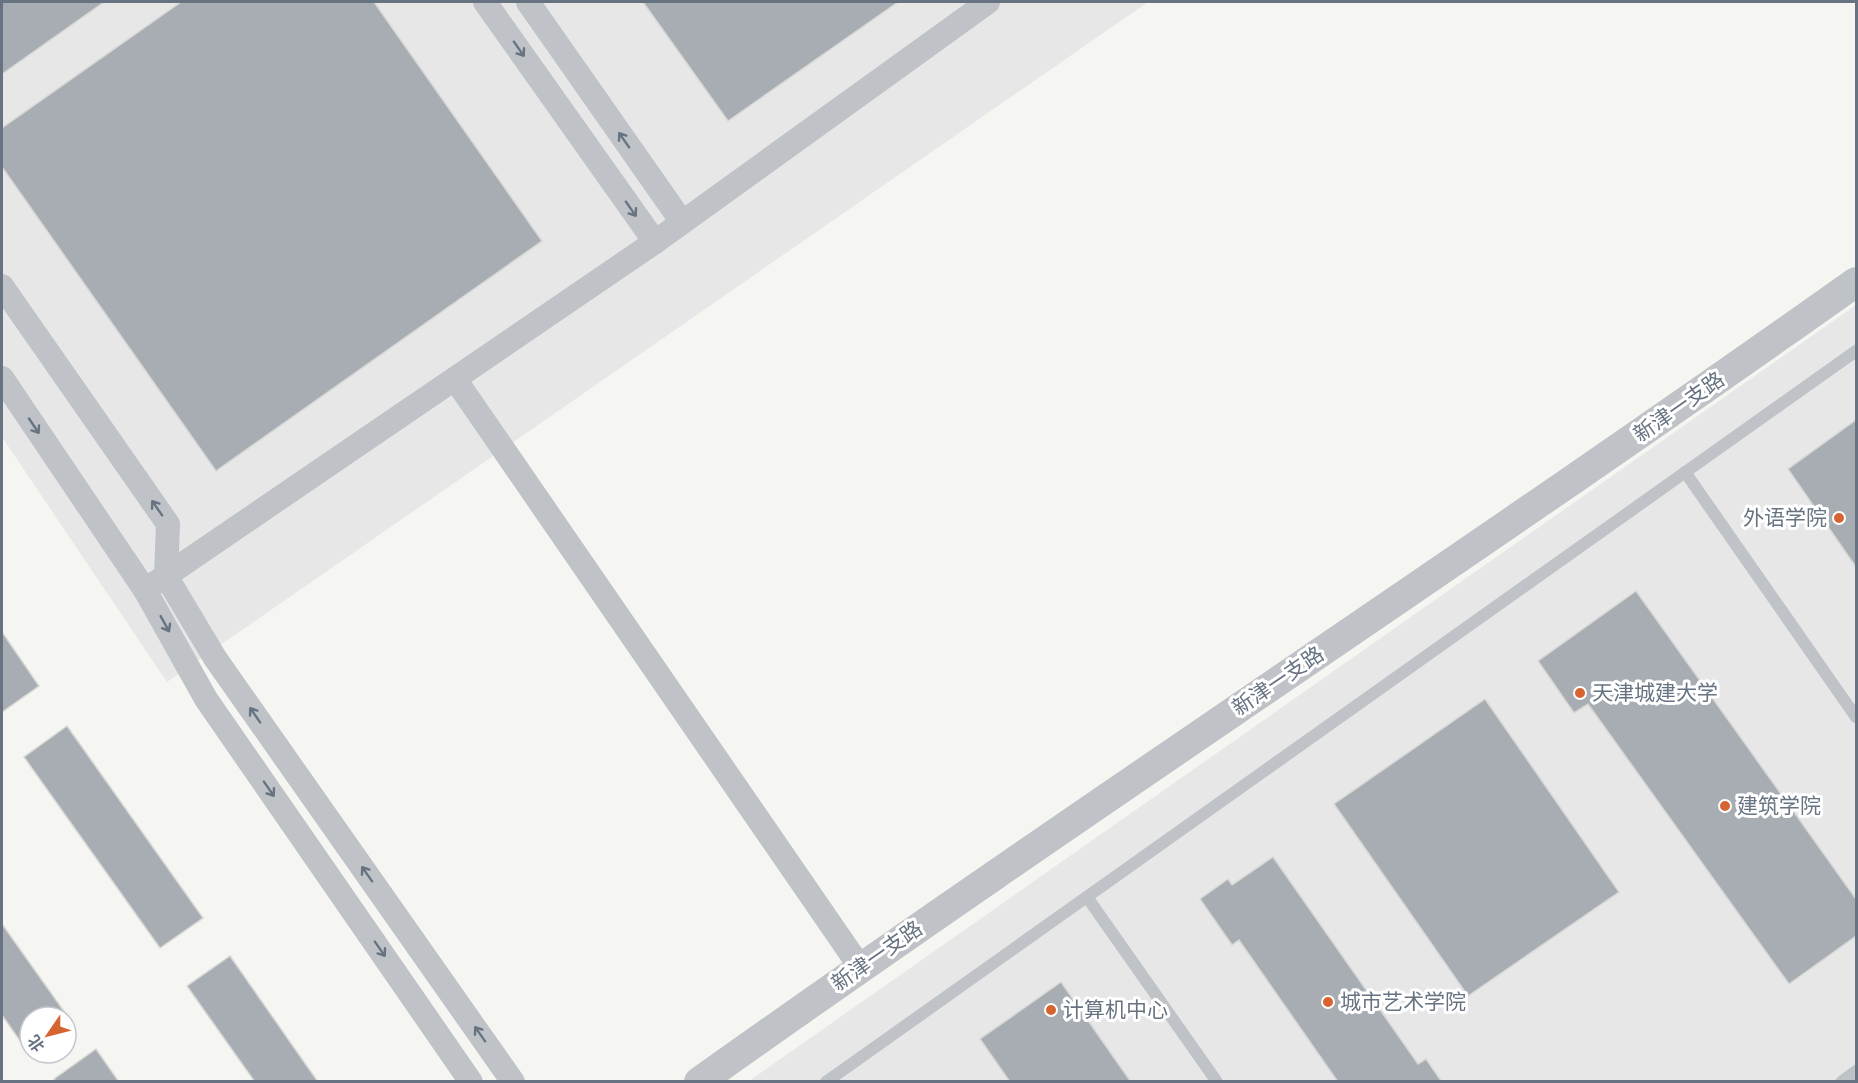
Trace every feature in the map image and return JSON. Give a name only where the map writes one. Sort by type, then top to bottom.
[{"type":"street","points":[[485,2],[654,242]]},
{"type":"street","points":[[528,2],[682,222]]},
{"type":"street","points":[[146,590],[654,242],[988,2]]},
{"type":"street","name":"新津一支路","points":[[699,1082],[860,967],[1711,385],[1857,282]]},
{"type":"street","points":[[2,286],[168,524],[166,576],[215,658],[513,1082]]},
{"type":"street","points":[[2,378],[146,590],[206,699],[471,1082]]},
{"type":"street","points":[[455,379],[860,967]]},
{"type":"lane","points":[[826,1082],[1857,351]]},
{"type":"lane","points":[[1685,472],[1857,717]]},
{"type":"lane","points":[[1087,897],[1217,1082]]},
{"type":"lane","points":[[1841,1082],[1857,1071]]},
{"type":"shaded area","points":[[2,2],[1148,2],[167,682],[2,437]]},
{"type":"shaded area","name":"天津城建大学","points":[[1856,305],[1856,1081],[749,1081]]},
{"type":"building","points":[[2,2],[104,2],[2,74]]},
{"type":"building","points":[[181,2],[374,2],[542,241],[216,471],[2,167],[2,128]]},
{"type":"building","points":[[643,2],[898,2],[728,121]]},
{"type":"building","name":"外语学院","points":[[1856,420],[1856,567],[1788,469]]},
{"type":"building","name":"建筑学院","points":[[1636,591],[1856,899],[1856,936],[1789,984],[1588,704],[1574,713],[1538,661]]},
{"type":"building","points":[[2,632],[39,686],[2,712]]},
{"type":"building","points":[[1485,699],[1619,892],[1468,996],[1334,804]]},
{"type":"building","points":[[67,726],[203,918],[160,948],[24,757]]},
{"type":"building","name":"城市艺术学院","points":[[1273,857],[1418,1064],[1426,1059],[1442,1082],[1338,1082],[1239,940],[1232,945],[1200,899],[1228,879],[1232,885]]},
{"type":"building","points":[[2,924],[59,1005],[18,1005],[18,1038],[2,1015]]},
{"type":"building","points":[[230,956],[318,1082],[255,1082],[187,986]]},
{"type":"building","name":"计算机中心","points":[[1061,982],[1131,1082],[1010,1082],[980,1039]]},
{"type":"building","points":[[96,1049],[119,1082],[56,1082],[54,1079],[74,1065],[78,1065],[78,1062]]},
{"type":"place","name":"外语学院","points":[[1839,518]]},
{"type":"place","name":"天津城建大学","points":[[1580,693]]},
{"type":"place","name":"建筑学院","points":[[1725,806]]},
{"type":"place","name":"城市艺术学院","points":[[1328,1002]]},
{"type":"place","name":"计算机中心","points":[[1051,1010]]}]
